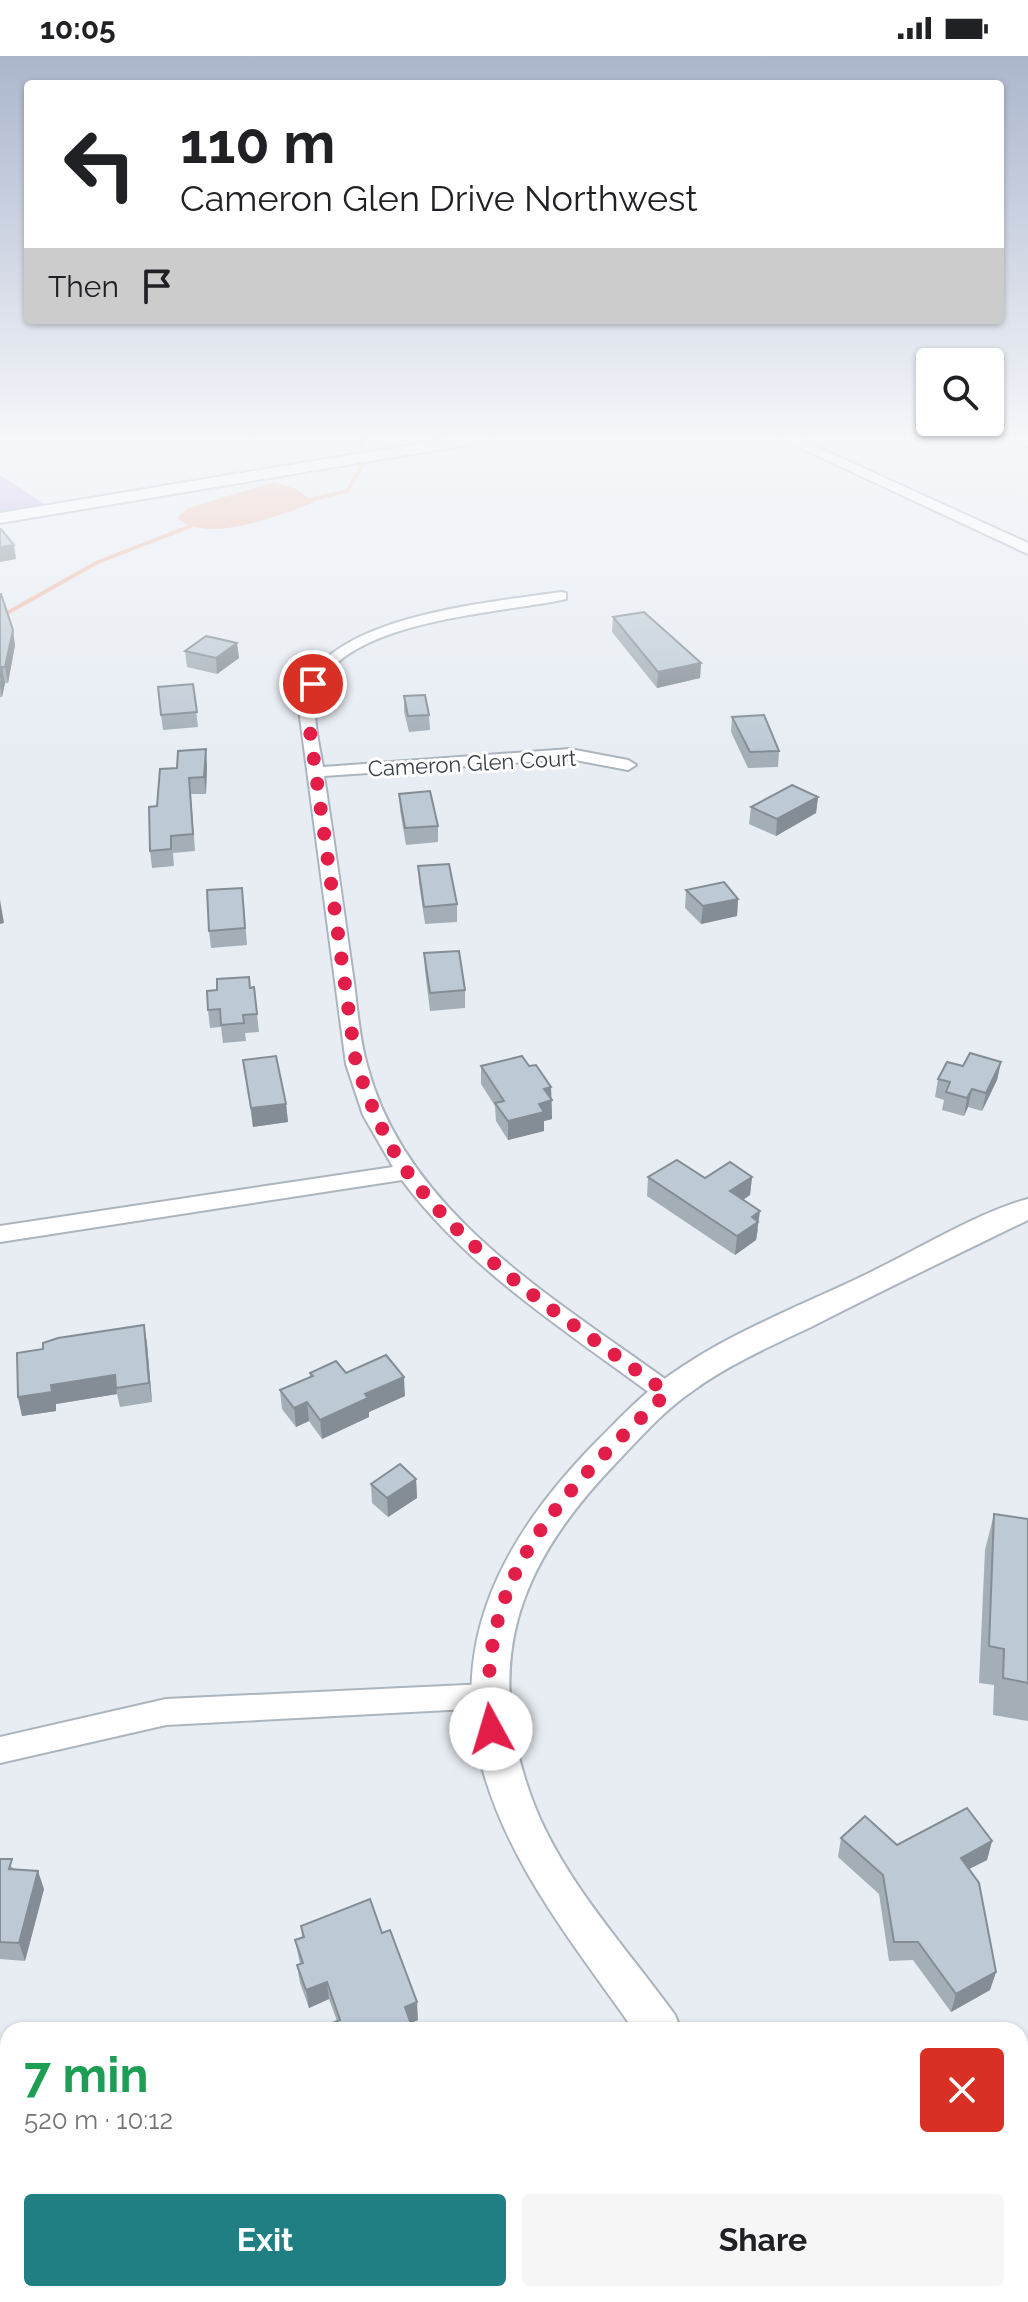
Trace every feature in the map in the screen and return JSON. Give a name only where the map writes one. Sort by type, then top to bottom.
[{"type":"street","points":[[561,596],[413,623],[375,636],[344,652],[321,671],[310,693],[308,717],[315,772],[356,1064],[374,1116],[407,1172],[474,1248],[667,1393]]},
{"type":"street","name":"Cameron Glen Court","points":[[315,772],[570,754],[600,757],[628,765]]},
{"type":"street","points":[[0,1234],[407,1172]]},
{"type":"street","points":[[655,2022],[530,1839],[500,1764],[487,1696],[488,1663],[495,1625],[526,1550],[559,1503],[594,1463],[667,1393],[735,1351],[1028,1208]]},
{"type":"street","points":[[0,1750],[166,1712],[487,1696]]},
{"type":"building","points":[[0,541],[11,541],[14,545],[0,547]]},
{"type":"building","points":[[0,594],[13,630],[0,678]]},
{"type":"building","points":[[644,612],[701,663],[658,672],[613,617]]},
{"type":"building","points":[[206,636],[237,643],[216,658],[185,651]]},
{"type":"building","points":[[193,684],[197,712],[161,715],[158,687]]},
{"type":"building","points":[[425,695],[429,715],[408,716],[404,696]]},
{"type":"building","points":[[764,715],[779,751],[750,752],[732,717]]},
{"type":"building","points":[[206,749],[204,777],[189,778],[193,834],[171,836],[171,849],[150,851],[149,807],[157,806],[160,769],[177,768],[178,751]]},
{"type":"building","points":[[792,785],[818,797],[777,819],[751,807]]},
{"type":"building","points":[[430,791],[438,826],[405,828],[399,794]]},
{"type":"building","points":[[449,864],[457,904],[424,907],[418,866]]},
{"type":"building","points":[[724,882],[738,899],[703,906],[686,890]]},
{"type":"building","points":[[242,888],[245,928],[209,931],[207,890]]},
{"type":"building","points":[[459,951],[465,990],[430,993],[424,953]]},
{"type":"building","points":[[249,977],[250,988],[254,987],[257,1014],[243,1015],[244,1023],[221,1025],[220,1009],[208,1010],[207,991],[217,990],[217,979]]},
{"type":"building","points":[[970,1053],[1001,1062],[986,1093],[972,1089],[967,1098],[946,1092],[950,1082],[938,1079],[947,1062],[963,1066]]},
{"type":"building","points":[[276,1056],[286,1104],[251,1108],[243,1060]]},
{"type":"building","points":[[522,1056],[529,1066],[536,1065],[551,1087],[544,1089],[552,1100],[539,1104],[544,1112],[508,1121],[495,1103],[504,1101],[481,1066]]},
{"type":"building","points":[[677,1160],[705,1178],[730,1162],[752,1177],[730,1191],[760,1211],[752,1217],[758,1222],[737,1236],[648,1177]]},
{"type":"building","points":[[144,1325],[149,1383],[116,1388],[115,1375],[51,1385],[52,1392],[18,1397],[17,1353],[43,1349],[43,1343],[58,1338]]},
{"type":"building","points":[[386,1355],[404,1377],[365,1394],[368,1398],[320,1420],[307,1402],[294,1408],[280,1390],[313,1376],[310,1373],[336,1361],[346,1373]]},
{"type":"building","points":[[400,1464],[416,1479],[387,1498],[371,1484]]},
{"type":"building","points":[[994,1514],[1028,1519],[1028,1683],[1003,1678],[1004,1649],[989,1646]]},
{"type":"building","points":[[967,1808],[992,1841],[961,1858],[979,1883],[996,1972],[956,1994],[918,1942],[894,1942],[883,1875],[841,1838],[865,1816],[897,1845]]},
{"type":"building","points":[[0,1859],[12,1859],[9,1869],[38,1871],[19,1943],[0,1942]]},
{"type":"building","points":[[370,1899],[382,1933],[390,1930],[417,2002],[405,2007],[410,2022],[335,2022],[340,2020],[327,1982],[306,1990],[297,1965],[303,1963],[295,1940],[304,1937],[301,1926]]},
{"type":"waterway","points":[[0,617],[98,562],[153,541]]},
{"type":"route","points":[[313,684],[308,717],[356,1064],[374,1116],[407,1172],[474,1248],[667,1393],[594,1463],[559,1503],[526,1550],[495,1625],[488,1663],[487,1696],[491,1729]]}]
